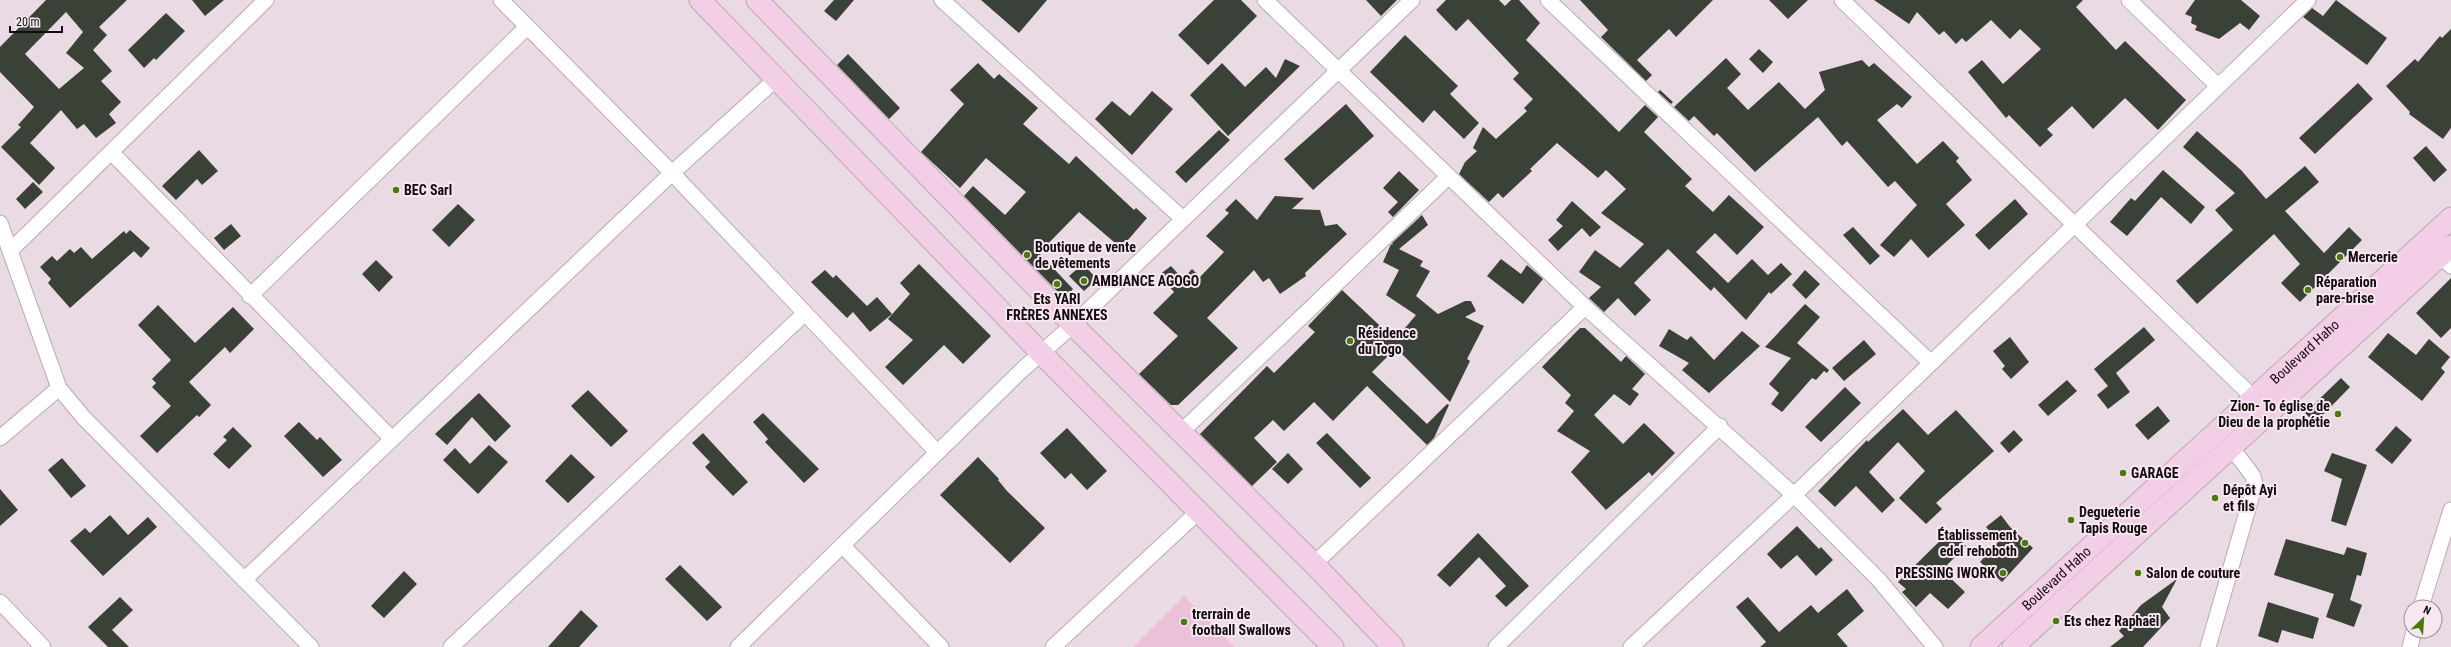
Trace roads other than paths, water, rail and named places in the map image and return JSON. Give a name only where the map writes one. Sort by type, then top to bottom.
[{"type":"main road","points":[[700,0],[1041,353],[1333,647]]},
{"type":"main road","points":[[764,2],[1073,325],[1180,433],[1314,564],[1393,647]]},
{"type":"main road","name":"Boulevard Haho","points":[[1981,647],[2451,218]]},
{"type":"main road","name":"Boulevard Haho","points":[[2013,647],[2230,447],[2448,256]]},
{"type":"street","points":[[11,250],[112,153],[266,0]]},
{"type":"street","points":[[501,0],[672,173],[937,452]]},
{"type":"street","points":[[942,0],[1182,218]]},
{"type":"street","points":[[1265,0],[1585,307],[1720,426],[1794,495],[1879,580],[1935,647]]},
{"type":"street","points":[[738,647],[937,452],[1041,353],[1073,325],[1182,218],[1412,0]]},
{"type":"street","points":[[1548,0],[1930,362]]},
{"type":"street","points":[[1842,0],[2254,397],[2268,413]]},
{"type":"street","points":[[2129,0],[2218,86]]},
{"type":"street","points":[[1631,647],[1794,495],[1930,362],[2308,0]]},
{"type":"street","points":[[250,296],[527,27]]},
{"type":"street","points":[[244,580],[391,438],[672,173],[777,78]]},
{"type":"street","points":[[112,153],[250,296],[391,438]]},
{"type":"street","points":[[1180,433],[1449,176]]},
{"type":"street","points":[[0,223],[11,250],[59,388],[84,418],[311,647]]},
{"type":"street","points":[[2426,241],[2448,256]]},
{"type":"street","points":[[1314,564],[1585,307]]},
{"type":"street","points":[[451,647],[805,313]]},
{"type":"street","points":[[0,438],[59,388]]},
{"type":"street","points":[[1496,647],[1720,426]]},
{"type":"street","points":[[2208,647],[2255,484],[2253,476],[2230,447]]},
{"type":"street","points":[[2424,599],[2447,531],[2451,510]]},
{"type":"street","points":[[1053,647],[1199,511]]},
{"type":"street","points":[[842,545],[941,647]]},
{"type":"street","points":[[0,602],[43,647]]},
{"type":"place","name":"BEC Sarl","points":[[396,190]]},
{"type":"place","name":"Boutique de vente de vêtements","points":[[1027,255]]},
{"type":"place","name":"Mercerie","points":[[2340,257]]},
{"type":"place","name":"AMBIANCE AGOGO","points":[[1084,281]]},
{"type":"place","name":"Ets YARI FRÈRES ANNEXES","points":[[1057,284]]},
{"type":"place","name":"Réparation pare-brise","points":[[2308,290]]},
{"type":"place","name":"Résidence du Togo","points":[[1350,341]]},
{"type":"place","name":"Zion- To église de Dieu de la prophétie","points":[[2338,414]]},
{"type":"place","name":"GARAGE","points":[[2123,473]]},
{"type":"place","name":"Dépôt Ayi et fils","points":[[2215,498]]},
{"type":"place","name":"Degueterie Tapis Rouge","points":[[2071,520]]},
{"type":"place","name":"Établissement edel rehoboth","points":[[2025,543]]},
{"type":"place","name":"PRESSING IWORK","points":[[2003,573]]},
{"type":"place","name":"Salon de couture","points":[[2138,573]]},
{"type":"place","name":"Ets chez Raphaël","points":[[2056,621]]},
{"type":"place","name":"trerrain de football Swallows","points":[[1184,622]]}]
